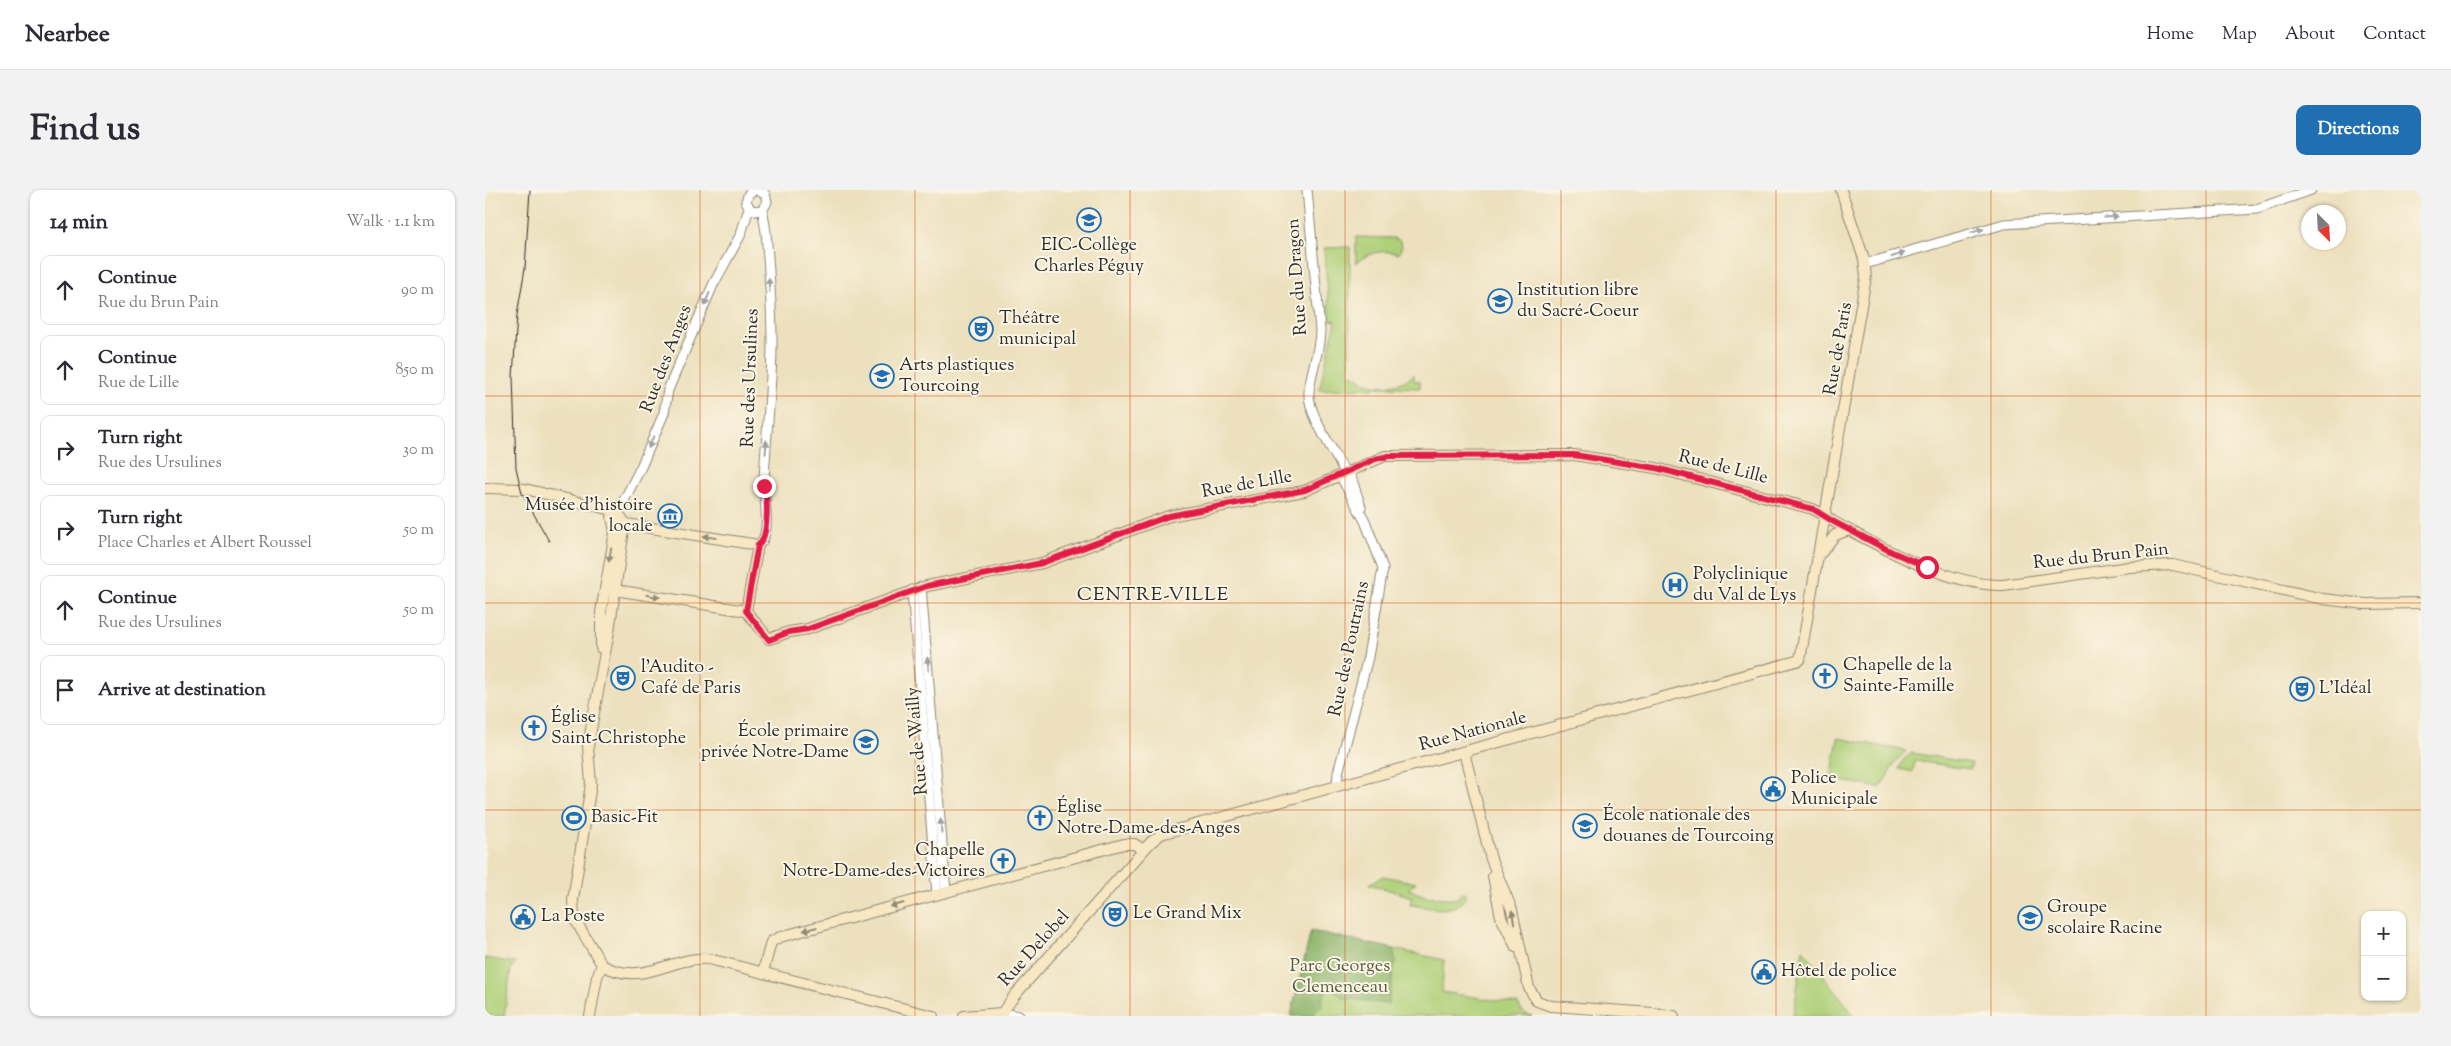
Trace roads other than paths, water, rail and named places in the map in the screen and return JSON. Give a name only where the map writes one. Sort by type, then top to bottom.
[{"type":"main road","name":"Rue de Paris","points":[[1801,660],[1864,296],[1865,264],[1841,190]]},
{"type":"main road","name":"Rue de Lille","points":[[746,611],[769,640],[789,632],[808,629],[916,589],[1042,563],[1169,516],[1298,492],[1389,456],[1574,455],[1656,468],[1813,509],[1826,516]]},
{"type":"main road","points":[[485,488],[525,489],[603,508],[619,519],[758,545],[746,611],[605,588]]},
{"type":"main road","name":"Rue du Brun Pain","points":[[1826,516],[1849,530],[1919,564],[1960,578],[1990,584],[2010,584],[2129,567],[2173,565],[2337,601],[2377,604],[2421,602]]},
{"type":"main road","points":[[600,672],[601,619],[615,532],[619,519]]},
{"type":"main road","points":[[619,519],[616,590],[600,672],[588,750],[591,779],[573,900],[574,918],[602,965],[641,974],[695,959],[713,959],[933,1016]]},
{"type":"main road","points":[[1819,558],[1831,538],[1849,530]]},
{"type":"main road","name":"Rue Nationale","points":[[1155,838],[1179,828],[1801,660]]},
{"type":"main road","points":[[1464,752],[1491,860],[1512,910],[1529,988],[1537,1001],[1551,1006],[1653,1012],[1674,1016]]},
{"type":"main road","name":"Rue Delobel","points":[[1002,1014],[1155,838]]},
{"type":"main road","points":[[763,972],[774,939],[1124,844],[1134,844],[1144,850]]},
{"type":"main road","points":[[590,1016],[597,977],[602,965]]},
{"type":"main road","points":[[964,1016],[1002,1014]]},
{"type":"street","name":"Rue du Dragon","points":[[1307,190],[1320,330],[1318,354],[1309,397],[1323,431],[1345,473]]},
{"type":"street","points":[[1865,264],[2004,224],[2257,209],[2311,190]]},
{"type":"street","points":[[759,191],[767,202],[763,209],[756,211],[749,208],[746,198],[759,191]]},
{"type":"street","name":"Rue des Anges","points":[[619,519],[664,413],[668,390],[714,283],[741,234],[749,208]]},
{"type":"street","name":"Rue des Ursulines","points":[[758,545],[765,536],[766,497],[764,479],[768,405],[771,388],[770,308],[763,209]]},
{"type":"street","name":"Rue des Poutrains","points":[[1337,786],[1338,773],[1368,657],[1383,573],[1381,558],[1345,473]]},
{"type":"street","name":"Rue de Wailly","points":[[916,589],[941,893]]},
{"type":"street","points":[[1002,1014],[1019,1016]]},
{"type":"tram line","points":[[530,190],[525,268],[517,315],[513,376],[516,468],[522,493],[549,541]]},
{"type":"place","name":"EIC-Collège Charles Péguy","points":[[1089,220]]},
{"type":"place","name":"Institution libre du Sacré-Coeur","points":[[1500,301]]},
{"type":"place","name":"Théâtre municipal","points":[[981,329]]},
{"type":"place","name":"Arts plastiques Tourcoing","points":[[882,376]]},
{"type":"place","name":"Musée d'histoire locale","points":[[670,516]]},
{"type":"place","name":"Polyclinique du Val de Lys","points":[[1675,585]]},
{"type":"place","name":"Chapelle de la Sainte-Famille","points":[[1825,676]]},
{"type":"place","name":"l'Audito - Café de Paris","points":[[623,678]]},
{"type":"place","name":"L'Idéal","points":[[2302,689]]},
{"type":"place","name":"Église Saint-Christophe","points":[[534,728]]},
{"type":"place","name":"École primaire privée Notre-Dame","points":[[866,742]]},
{"type":"place","name":"Police Municipale","points":[[1773,789]]},
{"type":"place","name":"Basic-Fit","points":[[574,818]]},
{"type":"place","name":"Église Notre-Dame-des-Anges","points":[[1040,818]]},
{"type":"place","name":"École nationale des douanes de Tourcoing","points":[[1585,826]]},
{"type":"place","name":"Chapelle Notre-Dame-des-Victoires","points":[[1003,861]]},
{"type":"place","name":"Le Grand Mix","points":[[1115,914]]},
{"type":"place","name":"La Poste","points":[[523,917]]},
{"type":"place","name":"Groupe scolaire Racine","points":[[2030,918]]},
{"type":"place","name":"Hôtel de police","points":[[1764,972]]},
{"type":"district","name":"CENTRE-VILLE","points":[[1153,595]]},
{"type":"park label","name":"Parc Georges Clemenceau","points":[[1340,978]]}]
